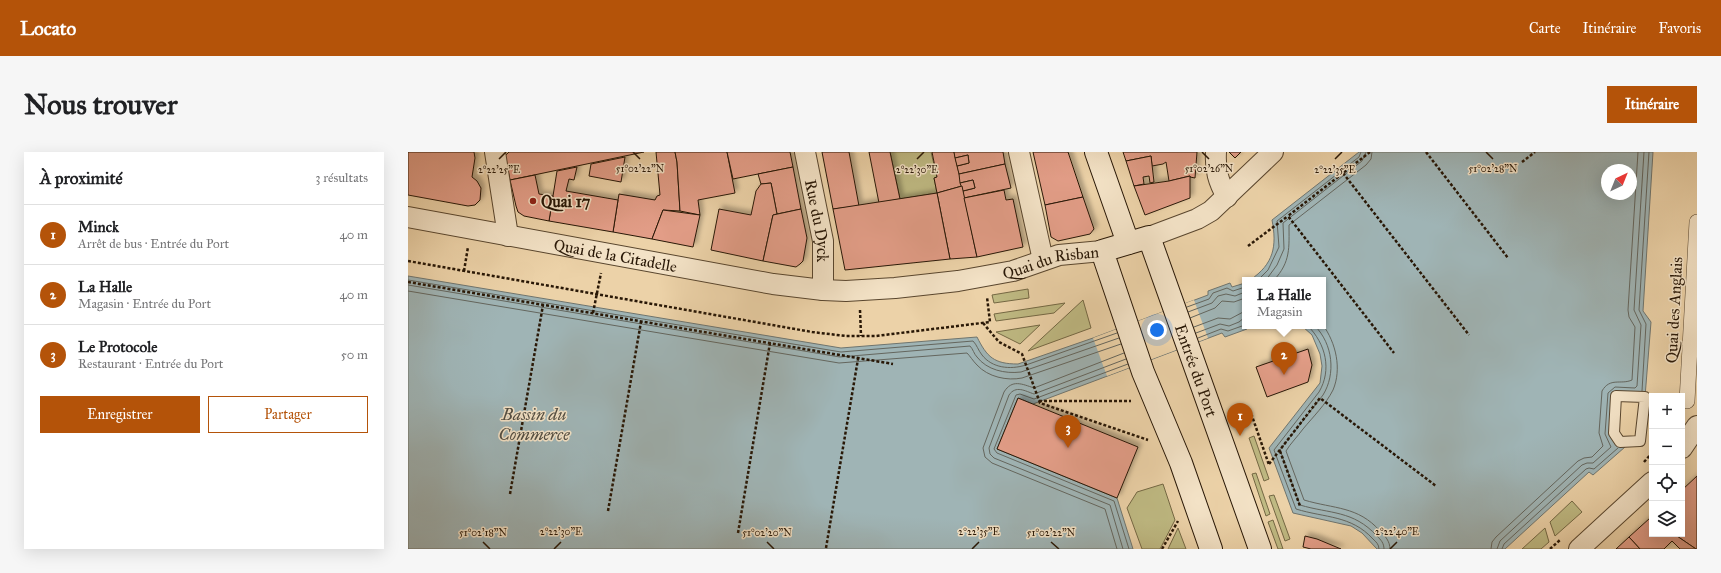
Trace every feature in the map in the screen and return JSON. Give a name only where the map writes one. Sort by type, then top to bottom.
[{"type":"main road","points":[[1096,152],[1128,243]]},
{"type":"main road","name":"Quai du Risban","points":[[1102,251],[1149,237]]},
{"type":"main road","name":"Entrée du Port","points":[[1149,237],[1260,549]]},
{"type":"main road","points":[[1102,251],[1143,372],[1181,463],[1211,549]]},
{"type":"street","points":[[496,152],[508,236]]},
{"type":"street","name":"Rue du Dyck","points":[[805,152],[823,241],[823,290]]},
{"type":"street","points":[[1019,152],[1043,260]]},
{"type":"street","points":[[1216,152],[1217,174],[1220,184],[1227,197]]},
{"type":"street","name":"Quai du Risban","points":[[1149,237],[1204,215],[1227,197],[1273,152]]},
{"type":"street","name":"Quai de la Citadelle","points":[[408,217],[773,284],[823,290]]},
{"type":"street","name":"Quai des Anglais","points":[[1687,401],[1697,222]]},
{"type":"street","name":"Quai du Risban","points":[[823,290],[860,290],[965,279],[1023,269],[1043,260],[1059,256],[1102,251]]},
{"type":"street","points":[[1685,444],[1697,426]]},
{"type":"street","points":[[1579,549],[1649,485]]},
{"type":"lane","points":[[1616,396],[1646,397],[1640,441],[1620,442],[1614,433],[1616,396]]},
{"type":"path","points":[[1248,246],[1370,152]]},
{"type":"path","points":[[1426,152],[1508,258]]},
{"type":"path","points":[[1522,162],[1534,152]]},
{"type":"path","points":[[1343,173],[1469,335]]},
{"type":"path","points":[[1288,216],[1394,353]]},
{"type":"path","points":[[408,261],[812,332],[876,336],[983,323],[999,342],[1022,354],[1040,403],[1149,441]]},
{"type":"path","points":[[408,282],[543,305],[594,312],[641,322],[893,364]]},
{"type":"path","points":[[860,290],[861,336]]},
{"type":"path","points":[[594,312],[597,293]]},
{"type":"path","points":[[510,494],[543,305]]},
{"type":"path","points":[[608,511],[641,322]]},
{"type":"path","points":[[738,533],[770,343]]},
{"type":"path","points":[[826,548],[858,359]]},
{"type":"path","points":[[1252,416],[1269,465],[1320,398],[1436,486]]},
{"type":"path","points":[[1039,402],[1134,401]]},
{"type":"path","points":[[1280,450],[1300,506]]},
{"type":"path","points":[[1641,465],[1649,457]]},
{"type":"path","points":[[1162,549],[1179,519]]},
{"type":"shaded area","points":[[890,152],[931,152],[937,177],[934,178],[937,193],[900,199]]},
{"type":"shaded area","points":[[1028,289],[1029,298],[994,303],[992,295]]},
{"type":"shaded area","points":[[1083,300],[1091,328],[1028,351]]},
{"type":"shaded area","points":[[1065,303],[1054,313],[996,321],[994,314]]},
{"type":"shaded area","points":[[1040,325],[1020,344],[996,332]]},
{"type":"shaded area","points":[[1254,436],[1269,479],[1264,481],[1249,438]]},
{"type":"shaded area","points":[[1256,473],[1270,514],[1266,516],[1252,474]]},
{"type":"shaded area","points":[[1163,484],[1175,520],[1160,549],[1142,549],[1127,508],[1137,492]]},
{"type":"shaded area","points":[[1274,495],[1290,539],[1285,541],[1269,496]]},
{"type":"shaded area","points":[[1572,501],[1582,512],[1555,536],[1550,522]]},
{"type":"shaded area","points":[[1273,520],[1283,549],[1278,549],[1268,522]]},
{"type":"shaded area","points":[[1178,528],[1186,549],[1168,549]]},
{"type":"shaded area","points":[[1545,528],[1549,542],[1541,549],[1522,549]]},
{"type":"water","points":[[1359,152],[1653,152],[1643,311],[1651,322],[1645,397],[1616,396],[1614,433],[1625,447],[1593,475],[1589,472],[1505,549],[1377,549],[1362,533],[1351,526],[1293,513],[1269,448],[1320,383],[1322,366],[1320,354],[1312,335],[1305,329],[1326,329],[1326,277],[1254,277],[1269,261],[1274,246],[1272,220]]},
{"type":"water","name":"Bassin du Commerce","points":[[408,276],[841,348],[977,337],[984,350],[992,358],[1003,363],[1010,364],[1018,364],[1093,338],[1208,295],[1208,291],[1230,283],[1232,287],[1242,284],[1242,329],[1247,329],[1225,337],[1222,333],[1033,404],[1018,398],[997,449],[1117,498],[1133,549],[408,549]]},
{"type":"pier","points":[[1194,300],[1208,338],[1107,376],[1093,338]]},
{"type":"building","points":[[408,152],[474,152],[475,158],[472,177],[477,181],[481,188],[480,200],[475,205],[468,206],[408,195]]},
{"type":"building","points":[[509,152],[644,152],[510,180],[505,156]]},
{"type":"building","points":[[656,152],[675,152],[680,211],[663,210],[652,239],[613,232],[619,194],[655,200],[657,196],[660,195]]},
{"type":"building","points":[[675,152],[727,152],[735,193],[698,200],[700,215],[680,211]]},
{"type":"building","points":[[727,152],[790,152],[793,167],[733,179]]},
{"type":"building","points":[[822,152],[849,152],[859,206],[833,209]]},
{"type":"building","points":[[869,152],[890,152],[900,199],[879,203]]},
{"type":"building","points":[[932,152],[954,152],[962,186],[937,193],[934,178],[937,177]]},
{"type":"building","points":[[954,152],[1003,152],[1005,164],[959,174],[957,166],[969,163],[968,155],[955,158]]},
{"type":"building","points":[[1033,152],[1068,152],[1083,197],[1045,205]]},
{"type":"building","points":[[1123,152],[1197,152],[1195,178],[1190,176],[1169,181],[1166,162],[1152,166],[1151,156],[1126,161]]},
{"type":"building","points":[[1229,152],[1241,152],[1235,158]]},
{"type":"building","points":[[968,155],[969,163],[957,166],[955,158]]},
{"type":"building","points":[[1151,156],[1154,182],[1150,183],[1149,176],[1143,177],[1144,184],[1134,186],[1126,161]]},
{"type":"building","points":[[625,157],[621,182],[589,176],[591,164]]},
{"type":"building","points":[[1005,164],[1011,188],[964,198],[963,191],[975,188],[973,180],[960,183],[959,174]]},
{"type":"building","points":[[577,167],[574,180],[569,179],[566,191],[618,200],[613,232],[549,221],[557,171]]},
{"type":"building","points":[[793,167],[801,209],[777,214],[771,183],[761,184],[758,174]]},
{"type":"building","name":"Quai 17","points":[[535,175],[539,194],[553,196],[549,221],[524,216],[518,212],[516,206],[510,180]]},
{"type":"building","points":[[1190,176],[1190,198],[1145,215],[1134,186],[1169,181]]},
{"type":"building","points":[[973,180],[975,188],[963,191],[960,183]]},
{"type":"building","points":[[771,183],[777,214],[773,215],[763,261],[711,250],[719,209],[751,215],[756,191],[761,184]]},
{"type":"building","points":[[962,186],[977,257],[950,259],[937,193]]},
{"type":"building","points":[[1004,190],[1006,200],[1013,199],[1023,247],[977,257],[964,198]]},
{"type":"building","points":[[937,193],[950,259],[845,270],[833,209]]},
{"type":"building","points":[[1083,197],[1094,229],[1090,234],[1058,241],[1051,237],[1045,205]]},
{"type":"building","points":[[801,209],[807,238],[803,261],[796,267],[763,261],[773,215]]},
{"type":"building","points":[[663,210],[700,215],[693,247],[652,239]]},
{"type":"building","points":[[1308,349],[1312,365],[1308,382],[1267,397],[1256,367]]},
{"type":"building","points":[[1018,398],[1138,447],[1117,498],[997,449]]},
{"type":"building","points":[[1697,476],[1697,549],[1678,537],[1685,537],[1685,487]]},
{"type":"building","points":[[1649,519],[1649,537],[1678,537],[1696,549],[1680,549],[1672,541],[1664,549],[1640,549],[1629,537]]},
{"type":"building","points":[[1305,536],[1317,539],[1341,549],[1311,549],[1303,547]]},
{"type":"building","points":[[1629,537],[1640,549],[1616,549]]},
{"type":"place","name":"Quai 17","points":[[533,201]]},
{"type":"place","name":"La Halle","points":[[1284,375]]},
{"type":"place","name":"Minck","points":[[1240,436]]},
{"type":"place","name":"Le Protocole","points":[[1068,448]]}]
